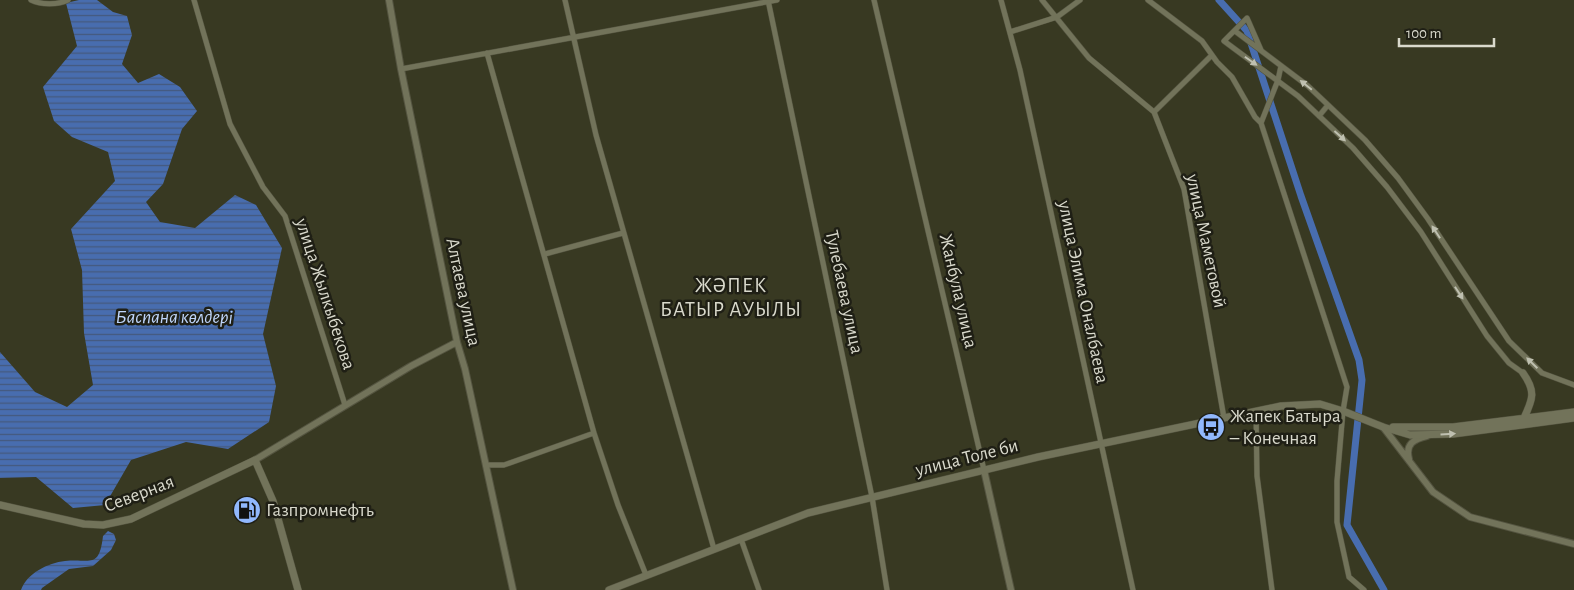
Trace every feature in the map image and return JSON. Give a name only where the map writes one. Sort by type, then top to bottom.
[{"type":"main road","points":[[1523,373],[1530,383],[1533,394],[1524,418]]},
{"type":"main road","name":"улица Толе би","points":[[609,590],[628,586],[646,575],[808,513],[984,470],[1282,406],[1320,404],[1410,435],[1431,436],[1574,418]]},
{"type":"main road","points":[[1383,427],[1453,427],[1574,412]]},
{"type":"main road","points":[[255,460],[272,501],[298,590]]},
{"type":"main road","name":"Северная","points":[[0,504],[84,524],[103,525],[131,519],[255,460]]},
{"type":"street","points":[[31,0],[61,3],[68,0]]},
{"type":"street","name":"улица Жылкыбекова","points":[[194,0],[230,124],[262,186],[285,216],[345,405]]},
{"type":"street","name":"Алтаева улица","points":[[389,0],[401,69],[457,342],[465,370],[513,590]]},
{"type":"street","points":[[564,0],[596,135],[714,549]]},
{"type":"street","points":[[401,69],[777,0]]},
{"type":"street","name":"Жанбула улица","points":[[874,0],[1011,590]]},
{"type":"street","name":"улица Элима Оналбаева","points":[[1001,0],[1021,78],[1133,590]]},
{"type":"street","name":"улица Маметовой","points":[[1042,0],[1089,58],[1154,112],[1184,189],[1224,418]]},
{"type":"street","points":[[1010,32],[1057,17],[1080,0]]},
{"type":"street","points":[[1148,0],[1202,41],[1232,77],[1255,117],[1262,123],[1347,387],[1342,411],[1336,522],[1350,577],[1364,590]]},
{"type":"street","name":"Тулебаева улица","points":[[768,1],[872,497],[887,590]]},
{"type":"street","points":[[1261,50],[1247,18],[1224,41],[1298,96],[1353,148],[1387,186],[1421,232],[1487,336],[1509,363],[1523,373]]},
{"type":"street","points":[[1235,31],[1308,86],[1365,140],[1398,178],[1428,219],[1509,341],[1542,373],[1574,385]]},
{"type":"street","points":[[487,53],[594,433],[618,506],[646,575]]},
{"type":"street","points":[[1154,112],[1212,55]]},
{"type":"street","points":[[1262,123],[1278,80],[1281,66]]},
{"type":"street","points":[[1318,116],[1328,105]]},
{"type":"street","points":[[545,254],[623,233]]},
{"type":"street","points":[[255,460],[411,366],[457,342]]},
{"type":"street","points":[[1256,411],[1257,476],[1272,590]]},
{"type":"street","points":[[1383,427],[1433,492],[1470,516],[1574,544]]},
{"type":"street","points":[[486,465],[504,465],[594,433]]},
{"type":"street","points":[[1410,460],[1408,449],[1411,443],[1416,439],[1431,436]]},
{"type":"street","points":[[741,539],[759,590]]},
{"type":"water","name":"Баспана көлдері","points":[[79,0],[97,0],[113,12],[127,16],[132,35],[122,64],[138,83],[159,74],[180,87],[197,111],[182,129],[163,184],[146,202],[160,222],[195,228],[235,195],[256,205],[282,248],[263,334],[276,386],[269,422],[228,449],[186,442],[131,460],[105,505],[73,508],[36,477],[0,478],[0,352],[35,392],[67,407],[93,385],[84,333],[82,270],[71,229],[115,181],[108,152],[72,137],[54,121],[43,87],[77,46],[66,3]]},
{"type":"water","points":[[108,531],[114,534],[116,540],[111,550],[93,566],[69,569],[41,590],[21,590],[33,574],[52,564],[74,560],[87,561],[96,558],[99,554],[103,536]]},
{"type":"waterway","points":[[1219,0],[1247,31],[1301,196],[1359,360],[1362,380],[1347,525],[1384,590]]},
{"type":"place","name":"Жапек Батыра – Конечная","points":[[1211,427]]},
{"type":"place","name":"Газпромнефть","points":[[247,510]]},
{"type":"district","name":"ЖӘПЕК БАТЫР АУЫЛЫ","points":[[731,297]]}]
